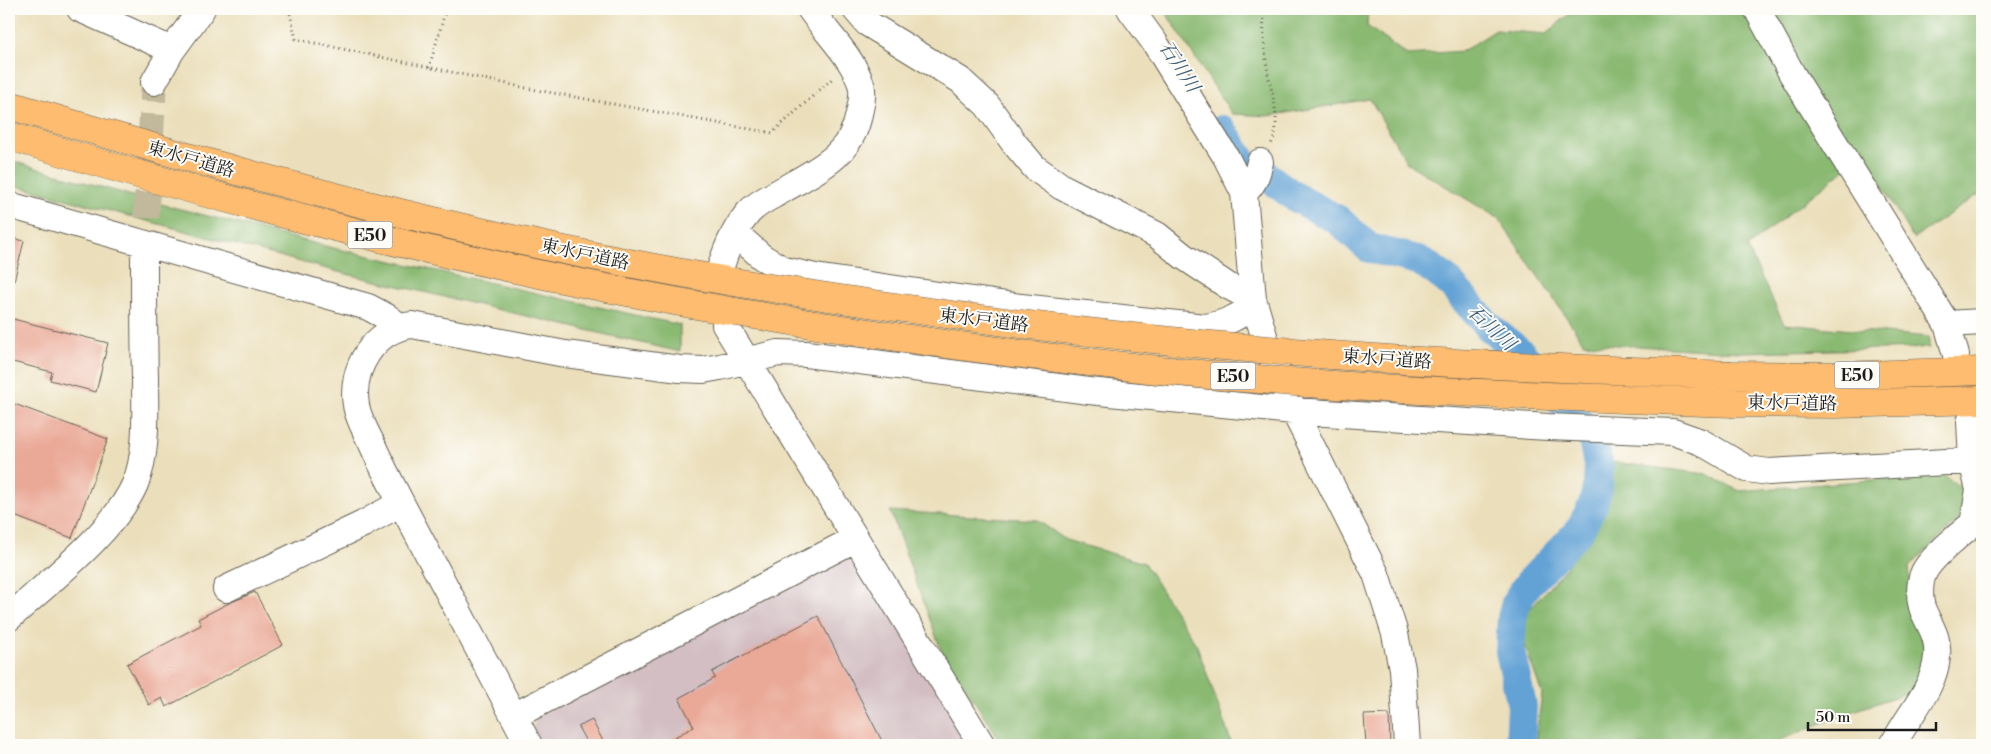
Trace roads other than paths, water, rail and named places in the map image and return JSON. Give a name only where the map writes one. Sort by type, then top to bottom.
[{"type":"highway","name":"東水戸道路","points":[[9,105],[282,184],[460,228],[641,266],[728,274],[927,312],[1040,327],[1183,342],[1403,360],[1731,375],[1835,376],[1982,371]]},
{"type":"highway","name":"東水戸道路","points":[[9,136],[116,169],[275,212],[472,260],[731,318],[1151,369],[1276,380],[1487,394],[1733,403],[1835,404],[1976,411]]},
{"type":"street","points":[[80,9],[172,50]]},
{"type":"street","points":[[154,82],[172,50],[202,9]]},
{"type":"street","points":[[728,274],[727,248],[750,212],[766,199],[832,160],[846,147],[857,127],[862,86],[851,61],[810,9]]},
{"type":"street","points":[[855,9],[866,22],[960,80],[987,105],[1035,168],[1062,187],[1157,235],[1183,256],[1254,302]]},
{"type":"street","points":[[1130,9],[1155,43],[1221,149],[1253,178],[1254,302],[1268,349],[1294,411],[1372,565],[1386,600],[1402,668],[1407,745]]},
{"type":"street","points":[[1758,9],[1792,74],[1947,324],[1956,355]]},
{"type":"street","points":[[9,205],[368,306],[399,326]]},
{"type":"street","points":[[735,233],[762,257],[784,270],[815,277],[1021,306],[1205,327],[1220,325],[1236,319],[1254,302]]},
{"type":"street","points":[[14,604],[95,539],[123,505],[135,483],[143,441],[145,411],[144,257]]},
{"type":"street","points":[[731,318],[746,361],[982,745]]},
{"type":"street","points":[[1947,324],[1982,322]]},
{"type":"street","points":[[529,745],[401,503],[364,428],[356,406],[355,394],[360,367],[365,356],[380,337],[399,326],[412,325],[565,354],[680,369],[703,370],[778,353],[806,354],[1089,391],[1294,411],[1548,428],[1673,432],[1701,442],[1747,469],[1769,472],[1977,461]]},
{"type":"street","points":[[1893,745],[1932,678],[1937,658],[1938,642],[1923,609],[1920,587],[1924,572],[1936,558],[1978,520],[1979,490],[1976,411]]},
{"type":"street","points":[[226,589],[363,524],[401,503]]},
{"type":"street","points":[[514,716],[856,539]]},
{"type":"waterway","name":"石川川","points":[[1222,130],[1245,165],[1250,169],[1264,174],[1295,197],[1338,220],[1369,248],[1418,260],[1448,281],[1492,330],[1520,352],[1593,439],[1599,469],[1598,485],[1593,505],[1579,531],[1529,583],[1521,594],[1516,603],[1512,618],[1510,651],[1522,706],[1520,745]]},
{"type":"tunnel","points":[[144,257],[154,82]]}]
